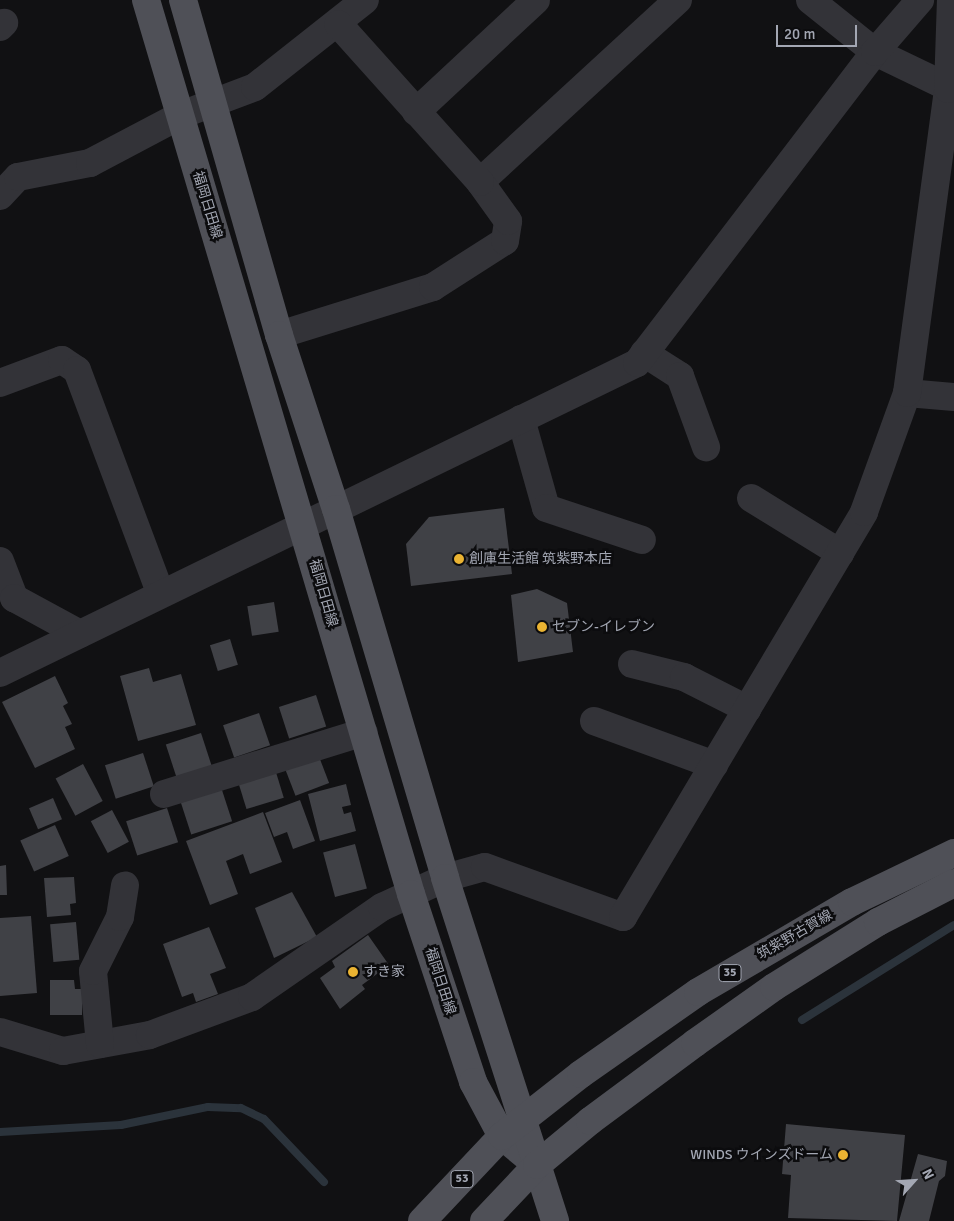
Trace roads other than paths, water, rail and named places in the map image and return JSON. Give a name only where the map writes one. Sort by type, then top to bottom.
[{"type":"main road","name":"福岡日田線","points":[[146,0],[303,524],[411,894],[473,1082],[513,1128],[537,1165],[555,1221]]},
{"type":"main road","name":"福岡日田線","points":[[183,0],[280,335],[336,509],[446,878],[513,1128]]},
{"type":"main road","name":"筑紫野古賀線","points":[[513,1128],[581,1074],[698,992],[852,902],[954,853]]},
{"type":"main road","points":[[484,1221],[537,1165],[590,1120],[774,987],[878,922],[954,883]]},
{"type":"main road","name":"53","points":[[422,1221],[513,1128]]},
{"type":"street","points":[[0,196],[18,176],[90,164],[180,115],[214,104],[255,87],[338,24],[365,0]]},
{"type":"street","points":[[416,112],[536,0]]},
{"type":"street","points":[[480,182],[678,0]]},
{"type":"street","points":[[810,0],[876,52],[951,89]]},
{"type":"street","points":[[0,673],[160,592],[637,363],[876,52],[920,0]]},
{"type":"street","points":[[0,1032],[63,1051],[150,1035],[252,997],[382,907],[446,878],[485,867],[623,917],[864,512],[907,393],[951,89],[951,0]]},
{"type":"street","points":[[280,335],[433,287],[505,241],[508,221],[480,182],[338,24]]},
{"type":"street","points":[[644,353],[680,376],[706,447]]},
{"type":"street","points":[[0,383],[62,360],[76,370],[160,592]]},
{"type":"street","points":[[907,393],[954,396]]},
{"type":"street","points":[[521,419],[546,508],[642,540]]},
{"type":"street","points":[[751,498],[840,553]]},
{"type":"street","points":[[0,561],[14,598],[80,634]]},
{"type":"street","points":[[632,664],[684,677],[747,709]]},
{"type":"street","points":[[594,721],[714,765]]},
{"type":"street","points":[[164,794],[364,732]]},
{"type":"street","points":[[100,1044],[93,971],[120,917],[125,885]]},
{"type":"waterway","points":[[802,1020],[954,925]]},
{"type":"waterway","points":[[0,1132],[121,1125],[208,1107],[241,1108],[264,1119],[324,1182]]},
{"type":"place","name":"創庫生活館 筑紫野本店","points":[[459,559]]},
{"type":"place","name":"セブン-イレブン","points":[[542,627]]},
{"type":"place","name":"すき家","points":[[353,972]]},
{"type":"place","name":"WINDS ウインズドーム","points":[[843,1155]]}]
